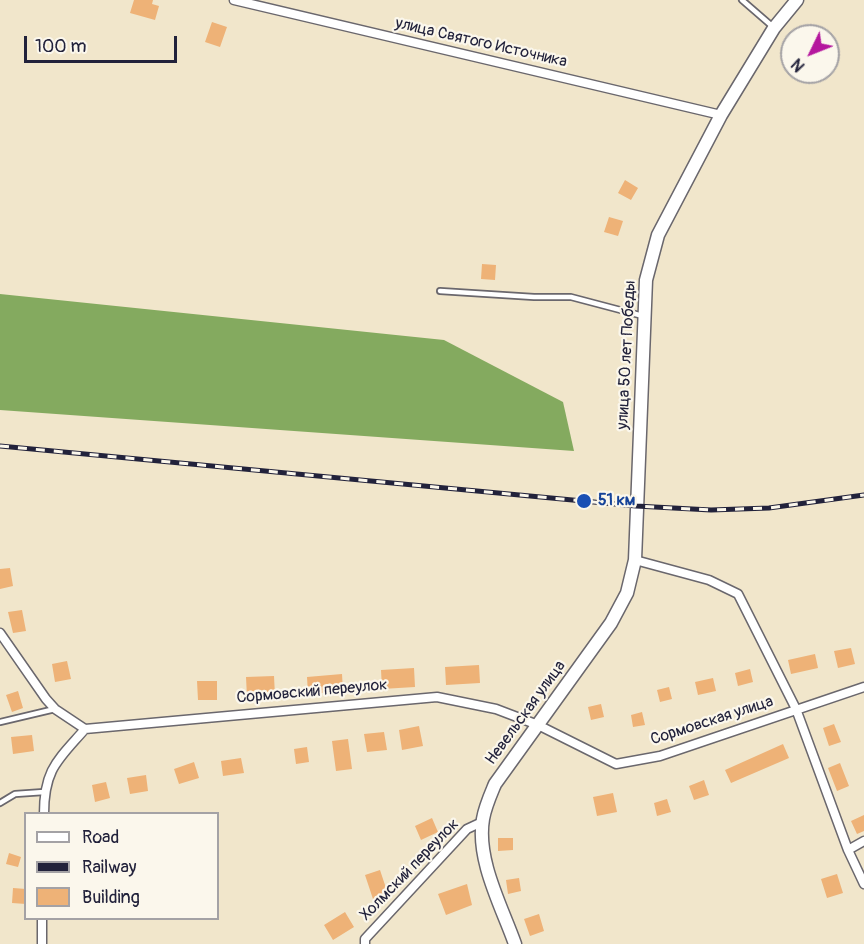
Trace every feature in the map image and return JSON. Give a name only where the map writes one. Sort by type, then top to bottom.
[{"type":"street","name":"улица Святого Источника","points":[[234,0],[721,115]]},
{"type":"street","name":"улица 50 лет Победы","points":[[636,506],[643,316],[646,280],[658,235],[721,115],[774,28],[797,0]]},
{"type":"street","name":"Невельская улица","points":[[515,944],[485,859],[482,822],[495,784],[611,623],[627,593],[635,560],[636,506]]},
{"type":"street","name":"Сормовская улица","points":[[635,560],[709,580],[738,594],[796,709]]},
{"type":"street","points":[[0,633],[55,709],[85,729],[51,768],[44,792],[44,812]]},
{"type":"street","name":"Сормовская улица","points":[[538,725],[616,764],[660,756],[864,687]]},
{"type":"street","name":"Сормовский переулок","points":[[85,729],[437,697],[496,709],[538,725]]},
{"type":"street","points":[[796,709],[848,850],[864,884]]},
{"type":"street","name":"Холмский переулок","points":[[363,942],[466,829],[482,822]]},
{"type":"street","points":[[848,850],[864,841]]},
{"type":"street","points":[[42,920],[42,944]]},
{"type":"lane","points":[[742,0],[774,28]]},
{"type":"lane","points":[[440,291],[571,297],[643,316]]},
{"type":"lane","points":[[0,722],[55,709]]},
{"type":"lane","points":[[0,803],[15,794],[44,792]]},
{"type":"green space","points":[[0,294],[444,340],[563,402],[574,451],[0,410]]},
{"type":"building","points":[[134,0],[153,0],[152,4],[159,6],[155,20],[130,13]]},
{"type":"building","points":[[212,22],[227,27],[220,47],[205,42]]},
{"type":"building","points":[[625,180],[638,188],[631,200],[618,193]]},
{"type":"building","points":[[609,217],[623,221],[618,236],[604,232]]},
{"type":"building","points":[[482,264],[496,265],[495,280],[481,279]]},
{"type":"building","points":[[10,568],[13,586],[0,589],[0,569]]},
{"type":"building","points":[[22,610],[26,631],[13,633],[8,612]]},
{"type":"building","points":[[851,648],[855,664],[838,668],[834,651]]},
{"type":"building","points":[[815,654],[818,668],[791,674],[788,660]]},
{"type":"building","points":[[67,661],[71,679],[55,682],[52,664]]},
{"type":"building","points":[[479,665],[480,683],[446,685],[445,667]]},
{"type":"building","points":[[414,668],[415,687],[382,689],[381,670]]},
{"type":"building","points":[[750,669],[753,682],[738,686],[735,673]]},
{"type":"building","points":[[342,674],[343,691],[308,694],[307,677]]},
{"type":"building","points":[[274,676],[275,696],[247,697],[246,677]]},
{"type":"building","points":[[713,678],[716,691],[698,695],[695,682]]},
{"type":"building","points":[[197,681],[217,681],[217,700],[198,700]]},
{"type":"building","points":[[669,687],[672,699],[660,702],[657,690]]},
{"type":"building","points":[[18,691],[23,708],[12,712],[6,695]]},
{"type":"building","points":[[601,704],[604,717],[591,720],[588,707]]},
{"type":"building","points":[[642,712],[645,725],[633,727],[631,715]]},
{"type":"building","points":[[834,724],[841,742],[829,746],[823,728]]},
{"type":"building","points":[[419,726],[423,746],[402,750],[399,730]]},
{"type":"building","points":[[384,732],[387,750],[367,752],[364,734]]},
{"type":"building","points":[[32,735],[34,751],[13,754],[11,737]]},
{"type":"building","points":[[348,739],[352,769],[336,771],[332,741]]},
{"type":"building","points":[[783,744],[789,758],[731,783],[725,770]]},
{"type":"building","points":[[307,747],[309,762],[296,764],[294,749]]},
{"type":"building","points":[[241,758],[244,773],[223,776],[221,761]]},
{"type":"building","points":[[194,762],[199,778],[179,784],[174,769]]},
{"type":"building","points":[[840,763],[849,786],[837,791],[828,768]]},
{"type":"building","points":[[146,775],[148,791],[130,794],[127,778]]},
{"type":"building","points":[[704,780],[709,795],[694,800],[689,786]]},
{"type":"building","points":[[106,782],[110,798],[95,802],[92,785]]},
{"type":"building","points":[[613,793],[617,812],[597,816],[593,797]]},
{"type":"building","points":[[667,799],[671,812],[657,816],[654,803]]},
{"type":"building","points":[[864,815],[864,831],[857,834],[851,821]]},
{"type":"building","points":[[432,818],[438,832],[421,840],[415,826]]},
{"type":"building","points":[[498,838],[513,838],[513,850],[498,851]]},
{"type":"building","points":[[9,853],[21,857],[18,867],[6,864]]},
{"type":"building","points":[[380,870],[388,894],[373,899],[365,875]]},
{"type":"building","points":[[837,874],[843,893],[827,898],[821,879]]},
{"type":"building","points":[[519,878],[521,891],[508,894],[506,880]]},
{"type":"building","points":[[467,884],[472,905],[446,915],[438,894]]},
{"type":"building","points":[[13,888],[24,889],[24,904],[12,903]]},
{"type":"building","points":[[345,912],[354,927],[333,940],[324,925]]},
{"type":"building","points":[[539,914],[544,931],[530,936],[524,919]]},
{"type":"railway","points":[[0,446],[636,506],[711,510],[769,508],[864,495]]},
{"type":"place","name":"51 км","points":[[584,501]]}]
